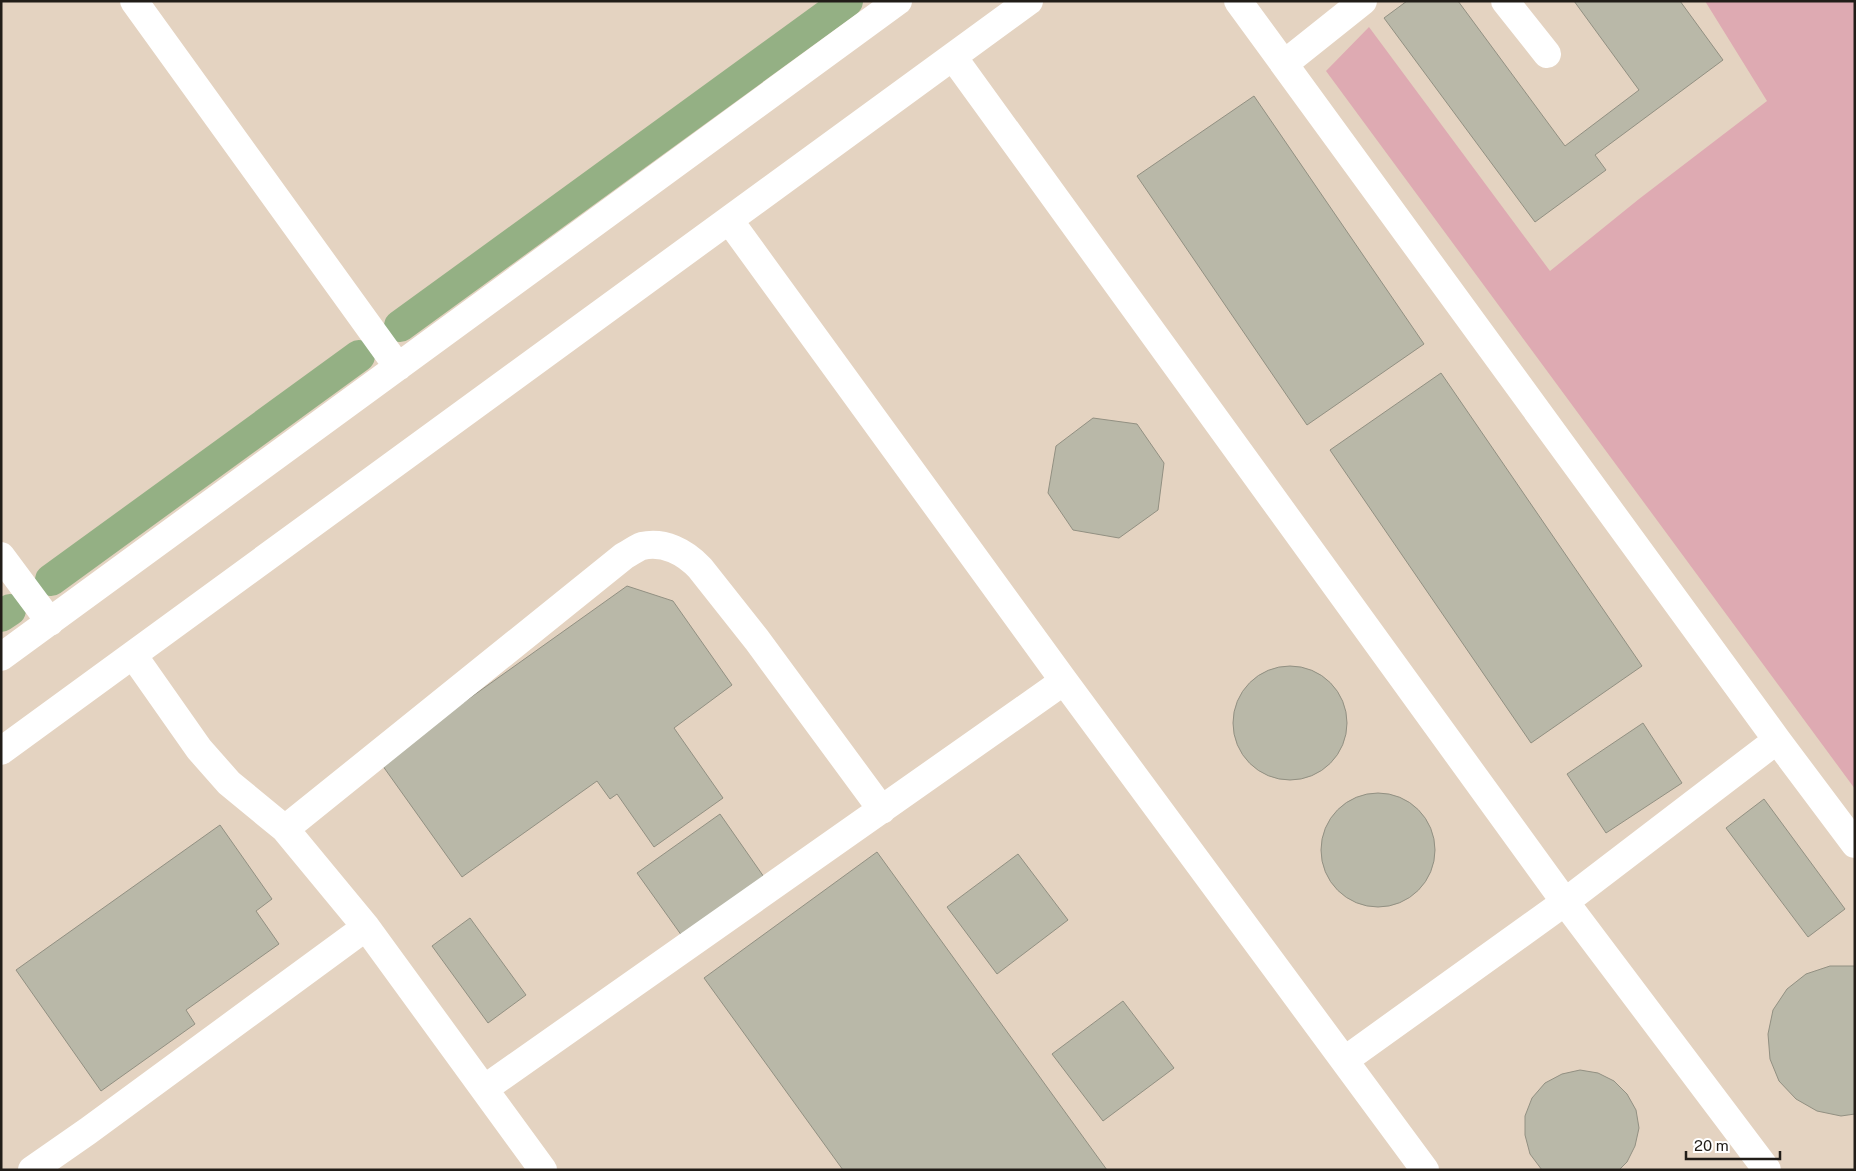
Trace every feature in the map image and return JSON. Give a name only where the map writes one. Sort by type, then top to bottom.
[{"type":"street","points":[[134,1],[398,367]]},
{"type":"street","points":[[1,657],[898,1]]},
{"type":"street","points":[[1,751],[1029,1]]},
{"type":"street","points":[[1238,1],[1777,740],[1855,844]]},
{"type":"street","points":[[1284,64],[1363,1]]},
{"type":"street","points":[[1504,1],[1547,54]]},
{"type":"street","points":[[953,57],[1565,902],[1767,1170]]},
{"type":"street","points":[[729,220],[1064,681],[1425,1170]]},
{"type":"street","points":[[284,829],[624,556],[641,546],[657,545],[677,550],[692,559],[700,568],[757,640],[882,810]]},
{"type":"street","points":[[1,556],[50,622]]},
{"type":"street","points":[[133,655],[199,749],[229,783],[284,829],[366,927],[543,1170]]},
{"type":"street","points":[[484,1089],[1064,681]]},
{"type":"street","points":[[1345,1060],[1565,902],[1777,740]]},
{"type":"street","points":[[32,1170],[366,927]]},
{"type":"shaded area","points":[[1,1],[1855,1],[1855,1170],[1,1170]]},
{"type":"shaded area","points":[[1705,1],[1855,1],[1855,789],[1326,71],[1369,27],[1550,271],[1639,199],[1767,101]]},
{"type":"building","points":[[1407,1],[1458,1],[1565,146],[1639,90],[1574,1],[1680,1],[1723,60],[1595,155],[1606,170],[1535,222],[1384,18]]},
{"type":"building","points":[[1254,96],[1424,344],[1307,425],[1137,176]]},
{"type":"building","points":[[1441,373],[1642,666],[1531,743],[1330,450]]},
{"type":"building","points":[[1093,418],[1137,424],[1164,463],[1158,510],[1119,538],[1073,530],[1048,493],[1056,446]]},
{"type":"building","points":[[627,586],[673,601],[732,685],[674,728],[723,798],[654,847],[617,794],[610,799],[597,781],[462,877],[380,762]]},
{"type":"building","points":[[1290,666],[1312,671],[1330,683],[1342,701],[1347,723],[1342,745],[1330,763],[1312,775],[1290,780],[1268,775],[1250,763],[1238,745],[1233,723],[1238,701],[1250,683],[1268,671]]},
{"type":"building","points":[[1643,723],[1682,783],[1606,833],[1567,774]]},
{"type":"building","points":[[1378,793],[1400,798],[1418,810],[1430,828],[1435,850],[1430,872],[1418,890],[1400,902],[1378,907],[1356,902],[1338,890],[1326,872],[1321,850],[1326,828],[1338,810],[1356,798]]},
{"type":"building","points":[[1764,799],[1845,909],[1808,937],[1726,828]]},
{"type":"building","points":[[720,814],[764,877],[682,936],[637,873]]},
{"type":"building","points":[[220,825],[272,899],[256,911],[279,944],[186,1010],[195,1024],[101,1091],[16,970]]},
{"type":"building","points":[[877,852],[1107,1170],[843,1170],[704,978]]},
{"type":"building","points":[[1018,854],[1068,920],[997,974],[947,907]]},
{"type":"building","points":[[470,918],[526,995],[488,1023],[432,946]]},
{"type":"building","points":[[1830,966],[1855,966],[1855,1114],[1841,1116],[1817,1111],[1796,1099],[1779,1081],[1770,1059],[1768,1034],[1773,1010],[1787,989],[1806,974]]},
{"type":"building","points":[[1123,1001],[1174,1068],[1103,1121],[1052,1054]]},
{"type":"building","points":[[1580,1070],[1598,1073],[1614,1081],[1627,1094],[1636,1110],[1639,1128],[1635,1146],[1627,1162],[1619,1170],[1542,1170],[1530,1154],[1525,1135],[1525,1116],[1532,1098],[1545,1083],[1562,1074]]},
{"type":"waterway","points":[[400,326],[847,1]]},
{"type":"waterway","points":[[51,580],[359,356]]},
{"type":"waterway","points":[[1,616],[10,610]]}]
